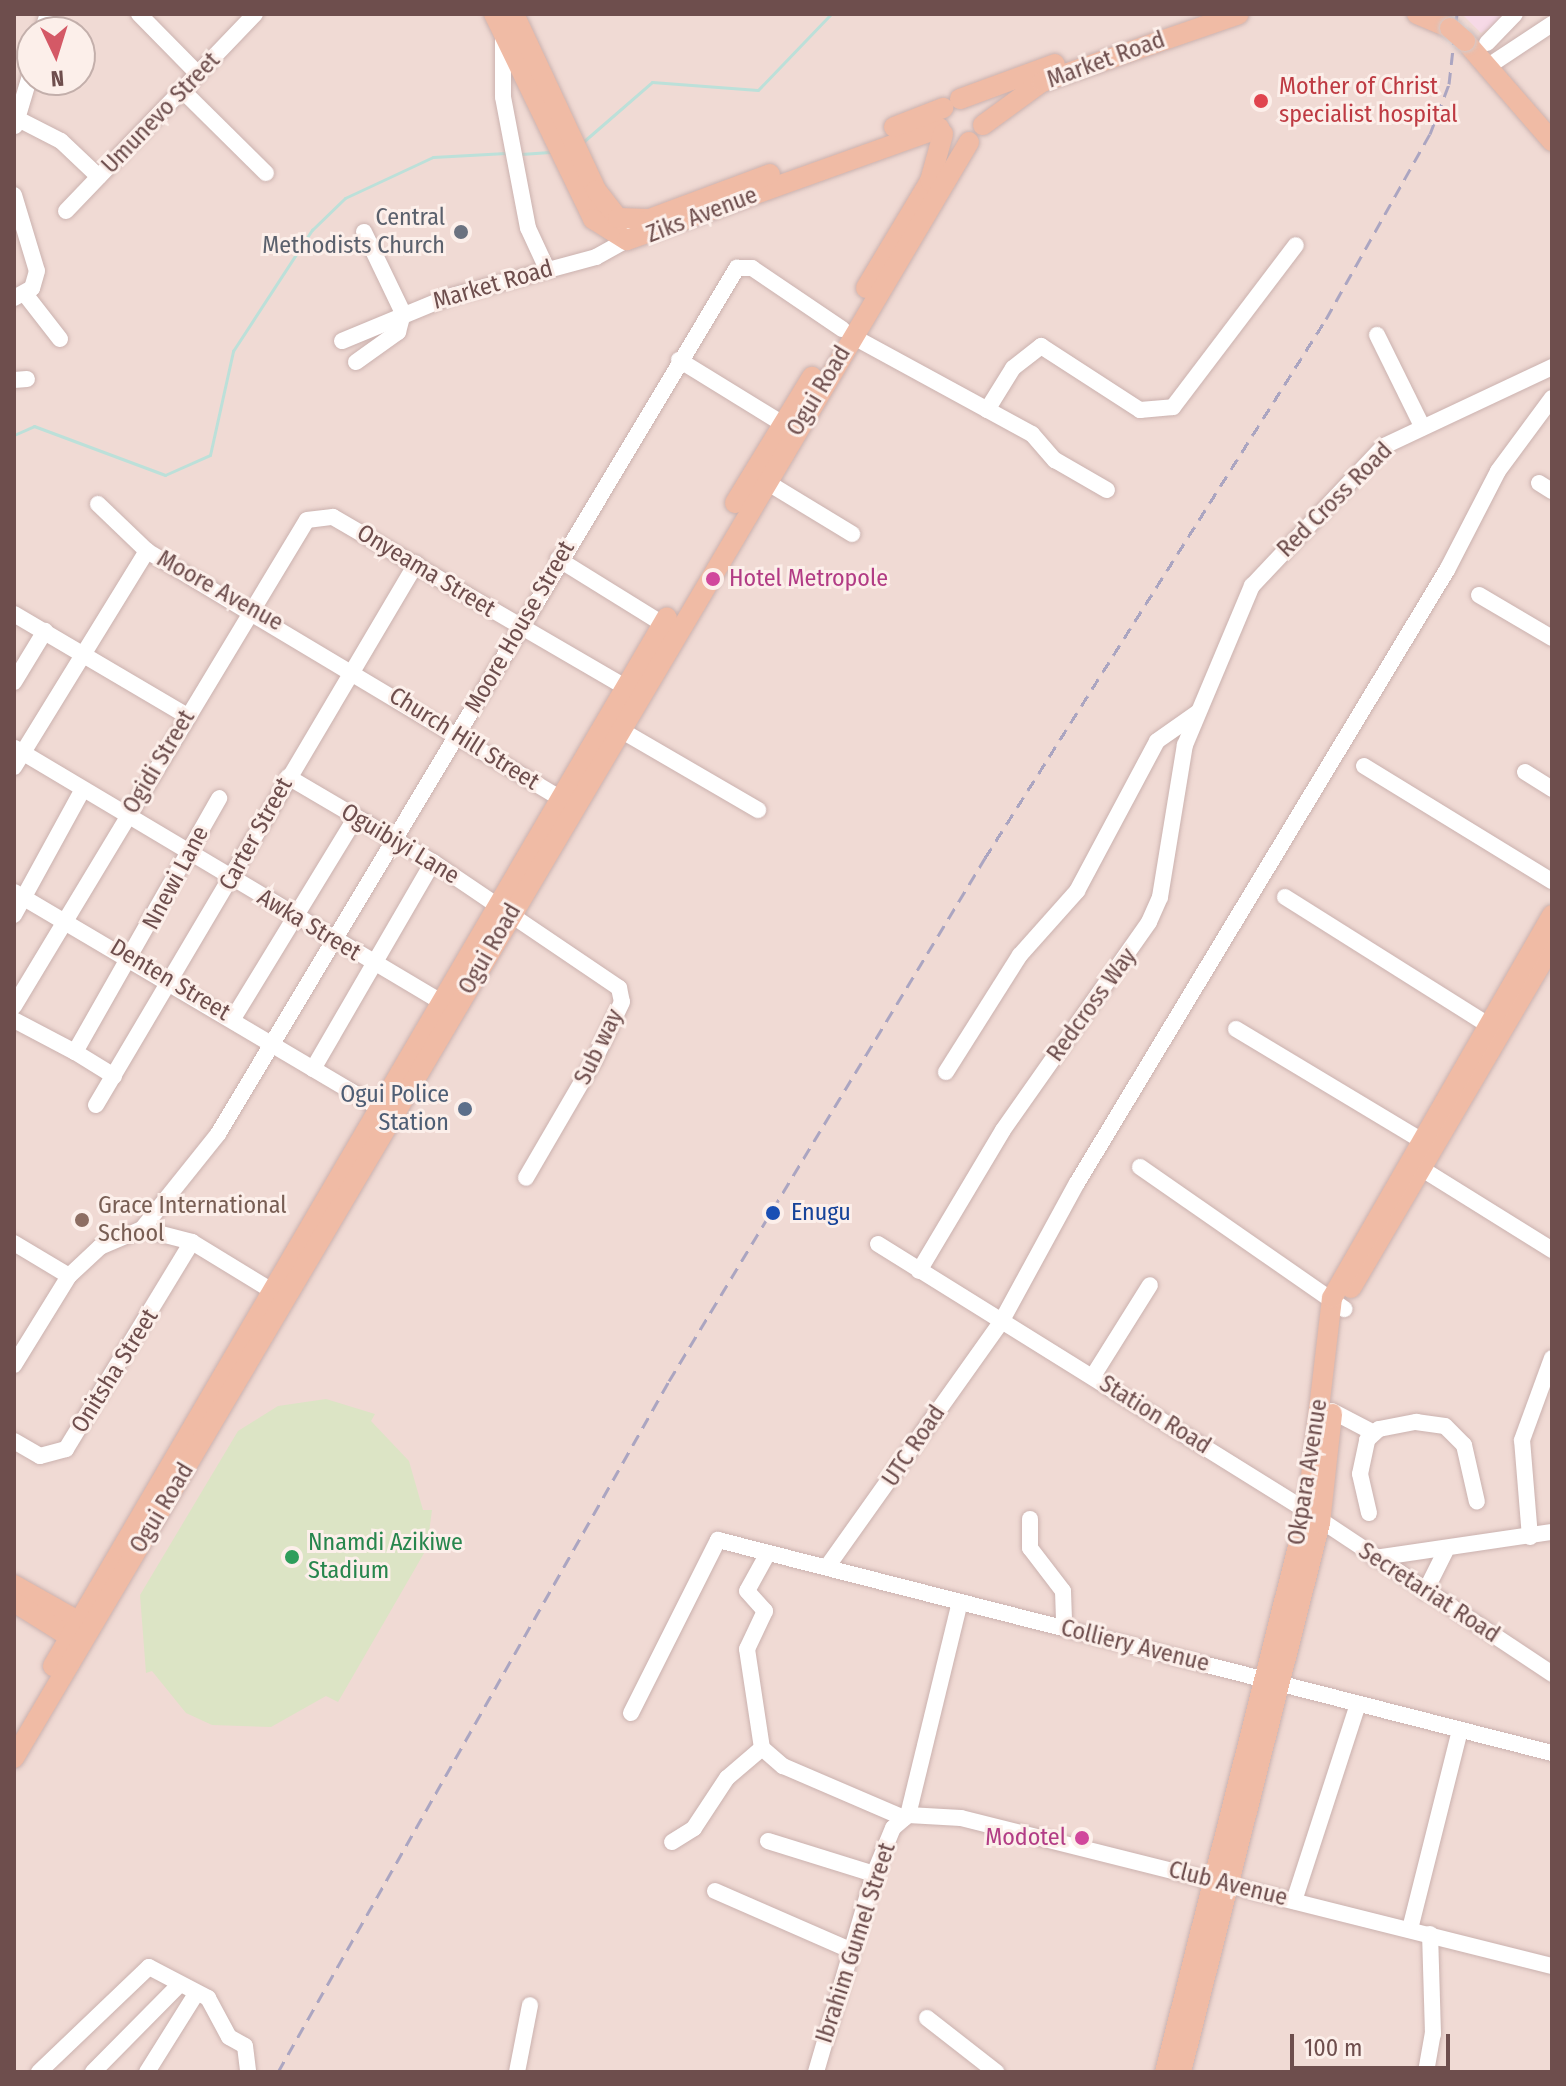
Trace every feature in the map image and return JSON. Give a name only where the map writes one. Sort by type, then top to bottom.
[{"type":"main road","name":"Ziks Avenue","points":[[494,14],[553,112]]},
{"type":"main road","name":"Ziks Avenue","points":[[514,14],[580,176],[630,232],[946,117]]},
{"type":"main road","name":"Market Road","points":[[946,117],[1198,14]]},
{"type":"main road","name":"Market Road","points":[[969,142],[983,125],[1042,82],[1239,14]]},
{"type":"main road","points":[[1417,14],[1457,25],[1492,56],[1552,123]]},
{"type":"main road","points":[[1492,56],[1552,141]]},
{"type":"main road","points":[[969,142],[946,117],[978,107],[983,125]]},
{"type":"main road","name":"Ogui Road","points":[[566,802],[619,729],[765,481],[930,181],[946,117]]},
{"type":"main road","name":"Ogui Road","points":[[14,1758],[80,1632],[505,909],[566,802],[625,687],[783,424],[847,333],[969,142]]},
{"type":"main road","name":"Ogui Road","points":[[386,1112],[441,1002],[505,909]]},
{"type":"main road","name":"Okpara Avenue","points":[[1414,1164],[1419,1139],[1466,1076],[1487,1024],[1552,915]]},
{"type":"main road","name":"Okpara Avenue","points":[[1313,1517],[1338,1303],[1466,1076],[1552,946]]},
{"type":"main road","name":"Ogui Road","points":[[14,1731],[58,1658],[80,1632],[89,1601],[280,1295]]},
{"type":"main road","name":"Okpara Avenue","points":[[1181,2072],[1223,1883],[1313,1517],[1332,1411],[1338,1303]]},
{"type":"main road","points":[[14,1585],[47,1613],[80,1632]]},
{"type":"main road","points":[[14,1602],[47,1613],[89,1601]]},
{"type":"main road","points":[[47,1613],[58,1658]]},
{"type":"main road","name":"Okpara Avenue","points":[[1165,2072],[1223,1883]]},
{"type":"street","points":[[139,14],[198,74]]},
{"type":"street","name":"Umunevo Street","points":[[66,211],[255,14]]},
{"type":"street","points":[[1492,56],[1515,14]]},
{"type":"street","points":[[1492,56],[1552,24]]},
{"type":"street","points":[[503,33],[498,70],[528,228],[547,269]]},
{"type":"street","points":[[182,90],[266,173]]},
{"type":"street","points":[[24,96],[16,123],[61,141],[99,177]]},
{"type":"street","points":[[14,195],[37,271],[19,296],[60,339]]},
{"type":"street","points":[[356,362],[398,332],[403,313],[364,232]]},
{"type":"street","name":"Market Road","points":[[342,341],[403,313],[547,269],[630,232]]},
{"type":"street","points":[[987,410],[1013,368],[1041,346],[1140,410],[1173,407],[1296,245]]},
{"type":"street","name":"Moore House Street","points":[[273,1043],[558,559],[737,268],[752,268],[847,333]]},
{"type":"street","points":[[847,333],[987,410],[1107,490]]},
{"type":"street","points":[[1377,335],[1422,426]]},
{"type":"street","points":[[679,360],[783,424]]},
{"type":"street","name":"Red Cross Road","points":[[1197,713],[1261,574],[1362,465],[1422,426],[1552,367]]},
{"type":"street","name":"UTC Road","points":[[827,1567],[1000,1324],[1077,1183],[1447,570],[1498,471],[1552,398]]},
{"type":"street","points":[[765,481],[852,534]]},
{"type":"street","points":[[98,504],[147,551]]},
{"type":"street","name":"Onyeama Street","points":[[307,520],[333,517],[625,687]]},
{"type":"street","name":"Ogidi Street","points":[[14,1006],[251,608],[307,520]]},
{"type":"street","name":"Moore Avenue","points":[[17,755],[147,551],[356,670]]},
{"type":"street","points":[[558,559],[663,624]]},
{"type":"street","name":"Carter Street","points":[[96,1105],[416,564]]},
{"type":"street","points":[[1479,595],[1552,638]]},
{"type":"street","points":[[14,615],[187,716]]},
{"type":"street","points":[[14,682],[45,631]]},
{"type":"street","name":"Church Hill Street","points":[[356,670],[456,736],[566,802]]},
{"type":"street","points":[[946,1072],[1002,980],[1077,891],[1157,741],[1197,713]]},
{"type":"street","name":"Redcross Way","points":[[919,1271],[1011,1117],[1149,922],[1197,713]]},
{"type":"street","points":[[619,729],[758,810]]},
{"type":"street","name":"Awka Street","points":[[17,755],[127,815],[441,1002]]},
{"type":"street","points":[[1364,766],[1552,881]]},
{"type":"street","points":[[1525,772],[1552,789]]},
{"type":"street","name":"Oguibiyi Lane","points":[[288,777],[433,862],[505,909]]},
{"type":"street","points":[[14,915],[20,896],[82,791]]},
{"type":"street","name":"Nnewi Lane","points":[[75,1052],[133,958],[219,798]]},
{"type":"street","points":[[234,1017],[298,919],[356,817]]},
{"type":"street","points":[[313,1069],[369,961],[433,862]]},
{"type":"street","name":"Denten Street","points":[[20,896],[67,917],[386,1112]]},
{"type":"street","points":[[1285,897],[1487,1024]]},
{"type":"street","name":"Sub way","points":[[505,909],[600,969],[622,995],[594,1061],[526,1178]]},
{"type":"street","points":[[14,1020],[114,1076]]},
{"type":"street","points":[[1236,1029],[1419,1139]]},
{"type":"street","points":[[14,1365],[69,1276],[100,1247],[142,1229],[218,1134],[273,1043]]},
{"type":"street","points":[[1414,1164],[1552,1250]]},
{"type":"street","points":[[1140,1167],[1338,1303]]},
{"type":"street","points":[[142,1229],[192,1242],[280,1295]]},
{"type":"street","name":"Onitsha Street","points":[[14,1441],[40,1456],[66,1449],[192,1242]]},
{"type":"street","points":[[14,1243],[69,1276]]},
{"type":"street","name":"Station Road","points":[[878,1244],[1000,1324],[1093,1376],[1313,1517]]},
{"type":"street","points":[[1093,1376],[1150,1285]]},
{"type":"street","points":[[1530,1537],[1522,1440],[1552,1358]]},
{"type":"street","points":[[1332,1411],[1372,1432],[1416,1422],[1445,1426],[1470,1457],[1477,1502]]},
{"type":"street","points":[[1369,1513],[1360,1474],[1372,1432]]},
{"type":"street","name":"Secretariat Road","points":[[1313,1517],[1552,1674]]},
{"type":"street","points":[[1030,1519],[1030,1548],[1063,1591],[1064,1628]]},
{"type":"street","name":"Secretariat Road","points":[[1375,1558],[1445,1552],[1552,1532]]},
{"type":"street","name":"Colliery Avenue","points":[[631,1713],[718,1540],[1552,1753]]},
{"type":"street","points":[[1425,1592],[1445,1552]]},
{"type":"street","points":[[768,1553],[747,1591],[765,1611],[747,1649],[762,1748],[783,1766],[906,1816]]},
{"type":"street","name":"Ibrahim Gumel Street","points":[[816,2072],[874,1874],[906,1816],[960,1602]]},
{"type":"street","points":[[1294,1901],[1358,1704]]},
{"type":"street","points":[[1410,1929],[1460,1730]]},
{"type":"street","points":[[672,1842],[694,1828],[727,1778],[762,1748]]},
{"type":"street","name":"Club Avenue","points":[[906,1816],[951,1816],[1552,1966]]},
{"type":"street","points":[[768,1841],[874,1874]]},
{"type":"street","points":[[715,1891],[850,1950]]},
{"type":"street","points":[[1426,2072],[1433,2034],[1430,1934]]},
{"type":"street","points":[[39,2072],[137,1974],[149,1967],[177,1987],[208,1998],[229,2037],[245,2046],[248,2072]]},
{"type":"street","points":[[93,2072],[177,1987]]},
{"type":"street","points":[[147,2072],[196,1994]]},
{"type":"street","points":[[517,2072],[530,2005]]},
{"type":"street","points":[[927,2018],[996,2072]]},
{"type":"shaded area","name":"Enugu","points":[[14,14],[1552,14],[1552,2072],[14,2072]]},
{"type":"shaded area","name":"Mother of Christ specialist hospital","points":[[1462,14],[1511,14],[1481,33]]},
{"type":"green space","name":"Nnamdi Azikiwe Stadium","points":[[326,1399],[375,1414],[371,1421],[409,1461],[423,1510],[432,1510],[427,1548],[338,1702],[326,1696],[271,1727],[212,1725],[186,1713],[152,1671],[146,1673],[140,1595],[238,1431],[278,1406]]},
{"type":"waterway","points":[[583,142],[652,82],[758,90],[831,14]]},
{"type":"waterway","points":[[521,154],[550,152]]},
{"type":"waterway","points":[[14,435],[34,426],[165,475],[210,455],[233,351],[312,230],[345,198],[433,157],[506,153]]},
{"type":"railway","points":[[278,2072],[669,1381],[985,858],[1326,319],[1430,134],[1449,84],[1457,14]]},
{"type":"place","name":"Mother of Christ specialist hospital","points":[[1261,101]]},
{"type":"place","name":"Central Methodists Church","points":[[461,232]]},
{"type":"place","name":"Hotel Metropole","points":[[713,579]]},
{"type":"place","name":"Ogui Police Station","points":[[465,1109]]},
{"type":"place","name":"Enugu","points":[[773,1213]]},
{"type":"place","name":"Grace International School","points":[[82,1220]]},
{"type":"place","name":"Nnamdi Azikiwe Stadium","points":[[292,1557]]},
{"type":"place","name":"Modotel","points":[[1082,1838]]}]
